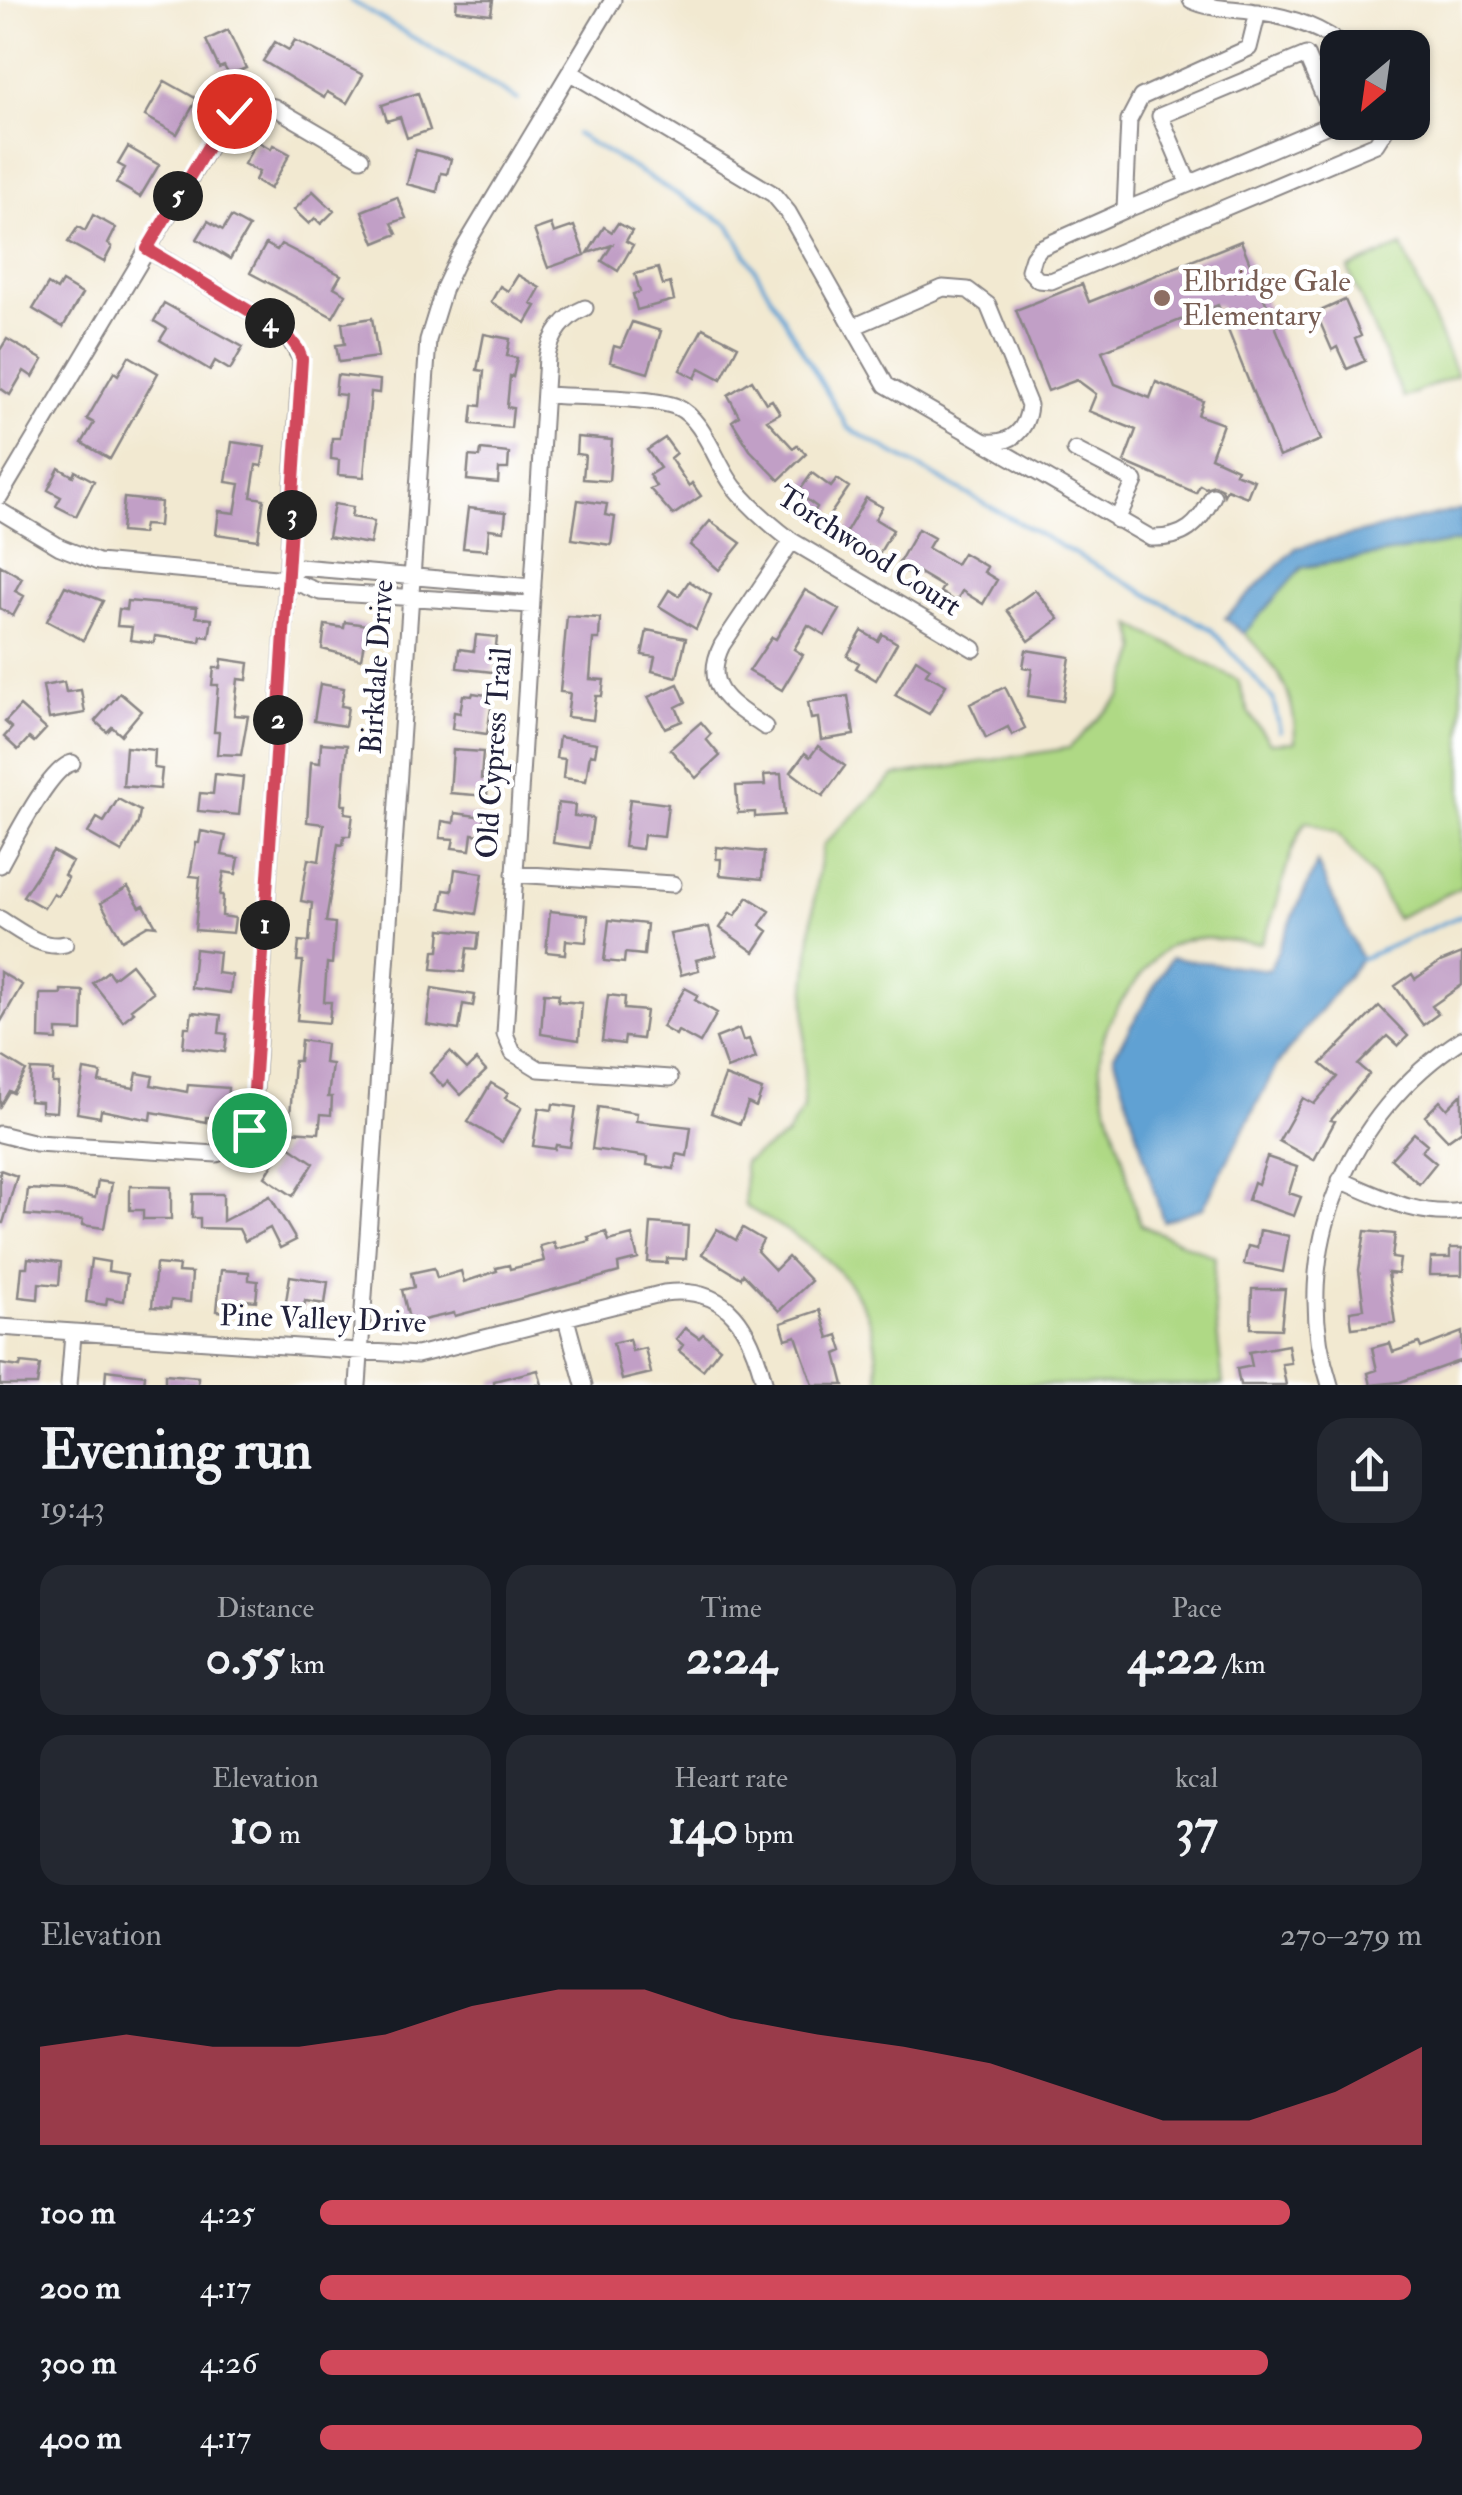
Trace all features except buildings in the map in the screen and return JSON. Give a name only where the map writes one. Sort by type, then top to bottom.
[{"type":"street","name":"Birkdale Drive","points":[[358,1385],[425,361],[436,308],[458,258],[613,0]]},
{"type":"street","points":[[1191,0],[1204,6],[1296,20],[1320,33]]},
{"type":"street","points":[[1125,210],[1129,120],[1141,97],[1249,48],[1258,12]]},
{"type":"street","points":[[1189,184],[1160,116],[1306,55],[1320,87]]},
{"type":"street","points":[[570,72],[773,194],[788,212],[886,385],[1151,538],[1183,534],[1196,524],[1214,496]]},
{"type":"street","points":[[0,496],[220,126],[244,107],[274,107],[362,158]]},
{"type":"street","points":[[1320,128],[1040,248],[1032,257],[1029,270],[1038,280],[1051,281],[1379,140]]},
{"type":"street","points":[[0,1134],[36,1143],[207,1154],[227,1151],[249,1130],[252,1120],[302,369],[298,349],[286,333],[147,249]]},
{"type":"street","points":[[853,327],[943,288],[968,290],[980,296],[994,317],[1030,405],[1024,427],[1016,436],[983,442]]},
{"type":"street","name":"Old Cypress Trail","points":[[585,308],[568,318],[549,347],[504,1023],[513,1052],[538,1069],[670,1078]]},
{"type":"street","name":"Torchwood Court","points":[[545,396],[661,403],[681,409],[696,424],[732,485],[753,509],[792,541],[974,649]]},
{"type":"street","points":[[1075,450],[1135,481],[1117,520]]},
{"type":"street","points":[[0,512],[60,547],[98,562],[287,579],[320,592],[532,605]]},
{"type":"street","points":[[764,727],[722,694],[714,664],[722,645],[792,541]]},
{"type":"street","points":[[287,579],[300,567],[533,587]]},
{"type":"street","points":[[0,865],[52,777],[72,763]]},
{"type":"street","points":[[514,874],[673,884]]},
{"type":"street","points":[[0,919],[38,941],[65,944]]},
{"type":"street","points":[[1330,1385],[1320,1340],[1318,1270],[1328,1213],[1340,1180],[1355,1148],[1389,1101],[1413,1076],[1462,1040]]},
{"type":"street","points":[[1340,1180],[1423,1211],[1462,1211]]},
{"type":"street","name":"Pine Valley Drive","points":[[0,1328],[428,1354],[684,1292],[722,1305],[744,1326],[765,1385]]},
{"type":"street","points":[[566,1318],[584,1385]]},
{"type":"street","points":[[69,1385],[73,1334]]},
{"type":"green space","points":[[1402,246],[1457,375],[1403,398],[1348,269]]},
{"type":"green space","points":[[1462,541],[1462,887],[1396,918],[1373,877],[1337,833],[1306,821],[1261,943],[1204,938],[1170,946],[1153,961],[1120,1004],[1101,1046],[1102,1086],[1141,1225],[1215,1257],[1213,1294],[1223,1385],[879,1385],[870,1322],[848,1283],[819,1253],[745,1206],[744,1162],[786,1136],[803,1109],[806,987],[823,845],[894,776],[1069,748],[1121,697],[1138,650],[1132,625],[1238,680],[1248,712],[1270,743],[1295,742],[1292,708],[1282,681],[1244,633],[1302,568]]},
{"type":"water","points":[[1462,509],[1462,541],[1302,567],[1244,633],[1225,618],[1296,548]]},
{"type":"water","points":[[1317,863],[1361,959],[1277,1065],[1203,1208],[1163,1221],[1114,1055],[1171,958],[1269,970]]},
{"type":"waterway","points":[[350,0],[518,100]]},
{"type":"waterway","points":[[576,134],[729,225],[848,428],[1212,630],[1273,699],[1280,731]]},
{"type":"waterway","points":[[1361,959],[1462,915]]},
{"type":"place","name":"Elbridge Gale Elementary","points":[[1162,298]]},
{"type":"route","points":[[234,111],[220,126],[147,249],[286,333],[302,359],[249,1130]]}]
